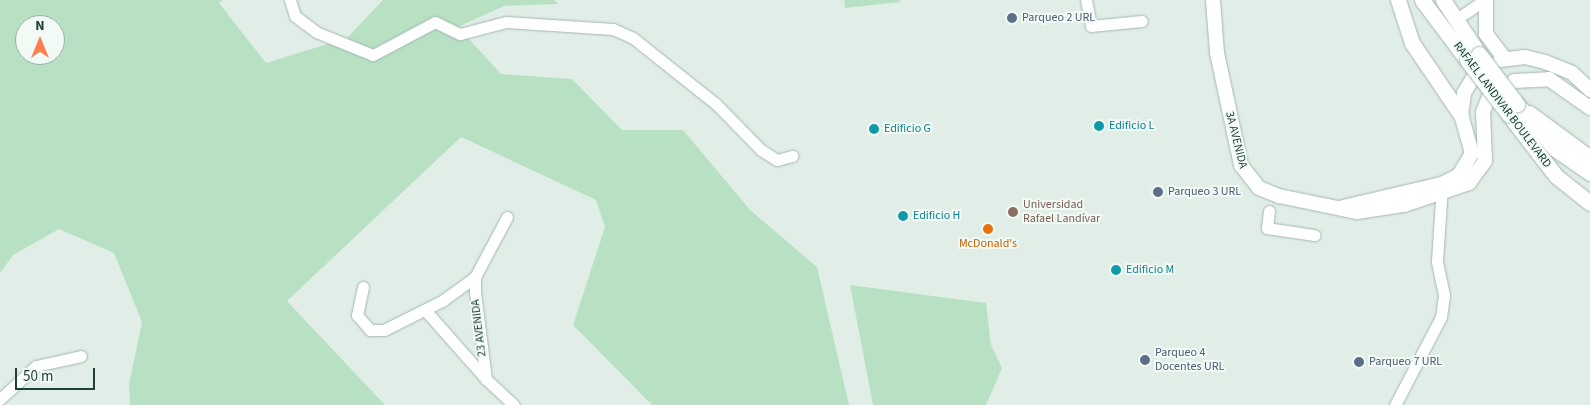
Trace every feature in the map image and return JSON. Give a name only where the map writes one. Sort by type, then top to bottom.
[{"type":"main road","points":[[1398,0],[1412,43],[1461,115]]},
{"type":"main road","name":"RAFAEL LANDIVAR BOULEVARD","points":[[1422,0],[1516,109],[1554,148],[1590,173]]},
{"type":"main road","name":"RAFAEL LANDIVAR BOULEVARD","points":[[1443,0],[1473,57]]},
{"type":"main road","points":[[1516,109],[1541,118],[1590,158]]},
{"type":"main road","name":"RAFAEL LANDIVAR BOULEVARD","points":[[1516,109],[1556,176],[1590,203]]},
{"type":"street","points":[[290,0],[295,16],[316,32],[373,55],[435,22],[460,34],[506,22],[613,29],[633,38],[694,86],[761,150],[777,160],[792,156]]},
{"type":"street","points":[[1086,0],[1091,26],[1142,21]]},
{"type":"street","name":"3A AVENIDA","points":[[1213,0],[1223,80],[1235,143],[1248,178],[1279,196],[1343,207],[1373,205],[1442,189]]},
{"type":"street","points":[[1455,20],[1485,0]]},
{"type":"street","points":[[1485,0],[1486,34],[1503,59],[1525,57],[1572,73],[1590,90]]},
{"type":"street","points":[[1395,405],[1441,317],[1444,295],[1437,261],[1442,189],[1458,175],[1472,153],[1461,115],[1464,94],[1475,75]]},
{"type":"street","points":[[1514,81],[1549,79],[1590,108]]},
{"type":"street","points":[[1442,189],[1469,183],[1482,170],[1483,112],[1490,95]]},
{"type":"street","points":[[1269,211],[1267,228],[1314,235]]},
{"type":"street","name":"23 AVENIDA","points":[[363,287],[357,315],[370,330],[384,330],[425,310],[475,277],[507,217]]},
{"type":"street","name":"23 AVENIDA","points":[[475,277],[486,379]]},
{"type":"street","name":"23 AVENIDA","points":[[425,310],[486,379],[514,405]]},
{"type":"street","points":[[0,399],[36,366],[82,356]]},
{"type":"green space","points":[[0,0],[222,0],[219,3],[266,63],[347,38],[383,0],[554,0],[558,4],[504,6],[458,27],[501,74],[572,79],[622,130],[683,130],[750,210],[817,267],[849,405],[652,405],[573,325],[605,227],[596,200],[461,137],[287,301],[385,405],[130,405],[129,384],[142,322],[114,253],[59,229],[13,255],[0,273]]},
{"type":"green space","points":[[844,0],[900,0],[900,2],[845,8]]},
{"type":"green space","points":[[850,285],[986,303],[991,345],[1002,368],[986,405],[873,405]]},
{"type":"place","name":"Parqueo 2 URL","points":[[1012,18]]},
{"type":"place","name":"Edificio L","points":[[1099,126]]},
{"type":"place","name":"Edificio G","points":[[874,129]]},
{"type":"place","name":"Parqueo 3 URL","points":[[1158,192]]},
{"type":"place","name":"Universidad Rafael Landívar","points":[[1013,212]]},
{"type":"place","name":"Edificio H","points":[[903,216]]},
{"type":"place","name":"McDonald's","points":[[988,229]]},
{"type":"place","name":"Edificio M","points":[[1116,270]]},
{"type":"place","name":"Parqueo 4 Docentes URL","points":[[1145,360]]},
{"type":"place","name":"Parqueo 7 URL","points":[[1359,362]]}]
